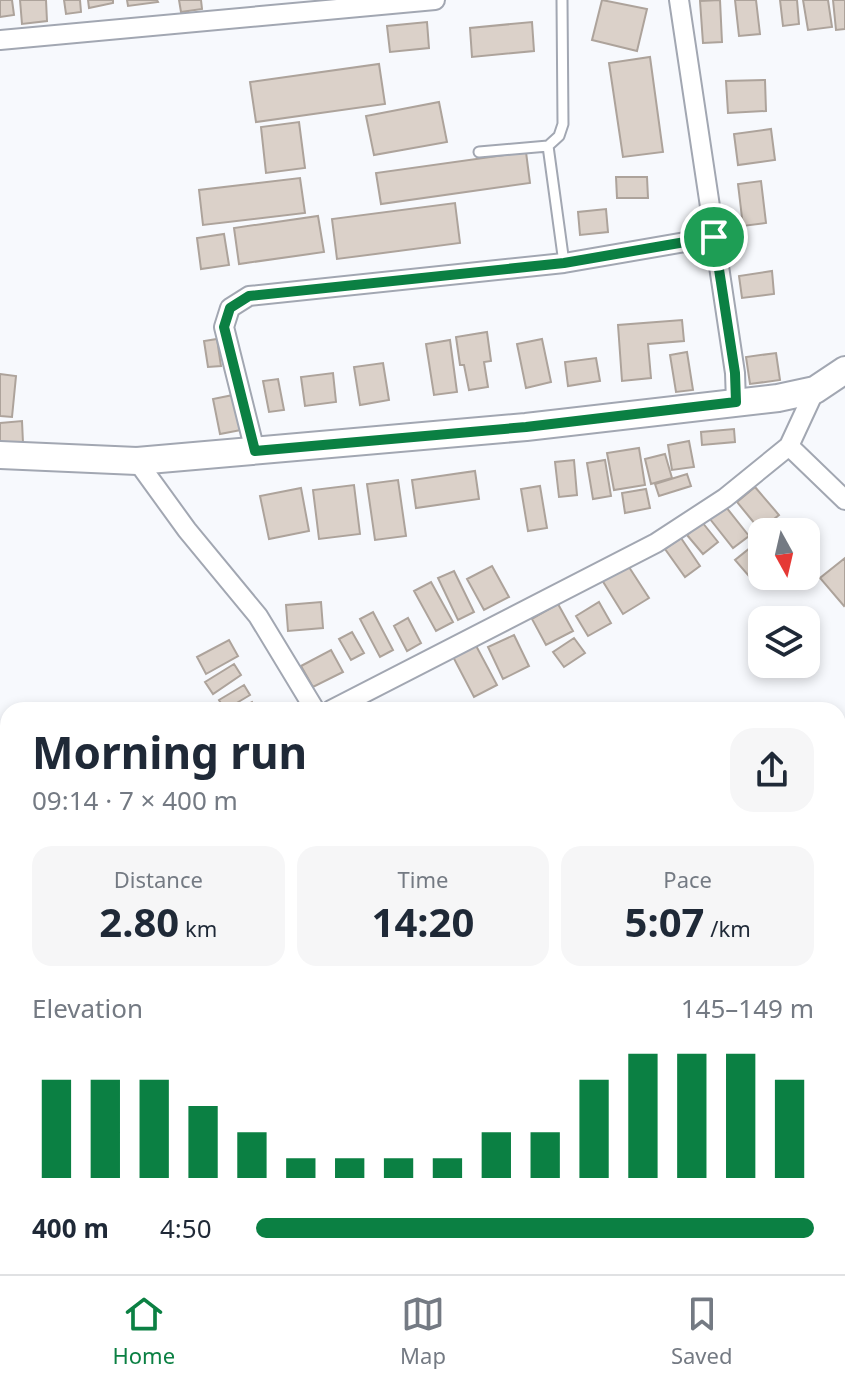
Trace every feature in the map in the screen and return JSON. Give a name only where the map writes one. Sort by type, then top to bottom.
[{"type":"street","points":[[0,40],[435,0]]},
{"type":"street","points":[[679,0],[735,373],[736,402]]},
{"type":"street","points":[[255,451],[224,327],[230,308],[249,296],[564,263],[714,237]]},
{"type":"street","points":[[0,455],[137,461],[526,427],[778,398],[815,390],[845,370]]},
{"type":"street","points":[[347,702],[656,543],[725,498],[789,446],[815,390]]},
{"type":"street","points":[[789,446],[845,500]]},
{"type":"street","points":[[137,461],[181,522],[258,616],[310,702]]},
{"type":"lane","points":[[479,152],[548,146],[559,136],[563,124],[562,0]]},
{"type":"lane","points":[[548,146],[564,263]]},
{"type":"building","points":[[0,0],[12,0],[14,15],[0,17]]},
{"type":"building","points":[[20,0],[46,0],[47,21],[22,24]]},
{"type":"building","points":[[64,0],[80,0],[81,12],[66,14]]},
{"type":"building","points":[[88,0],[113,0],[113,3],[89,8]]},
{"type":"building","points":[[127,0],[157,0],[158,2],[128,6]]},
{"type":"building","points":[[179,0],[201,0],[202,9],[181,12]]},
{"type":"building","points":[[602,0],[647,9],[637,51],[592,40]]},
{"type":"building","points":[[720,0],[722,42],[703,43],[700,1]]},
{"type":"building","points":[[735,0],[756,0],[760,34],[739,36]]},
{"type":"building","points":[[780,0],[797,0],[799,24],[783,26]]},
{"type":"building","points":[[803,0],[828,0],[832,27],[808,30]]},
{"type":"building","points":[[833,0],[845,0],[845,29],[836,30]]},
{"type":"building","points":[[427,22],[429,48],[390,52],[387,26]]},
{"type":"building","points":[[532,22],[534,51],[472,57],[470,28]]},
{"type":"building","points":[[650,57],[663,152],[623,157],[609,63]]},
{"type":"building","points":[[379,64],[385,104],[256,122],[250,82]]},
{"type":"building","points":[[765,80],[766,111],[728,113],[726,81]]},
{"type":"building","points":[[439,102],[447,142],[374,155],[366,116]]},
{"type":"building","points":[[299,122],[305,168],[266,173],[261,127]]},
{"type":"building","points":[[771,129],[775,160],[738,165],[734,134]]},
{"type":"building","points":[[526,152],[530,183],[381,204],[376,173]]},
{"type":"building","points":[[616,177],[647,177],[648,198],[617,198]]},
{"type":"building","points":[[300,178],[305,213],[203,225],[199,190]]},
{"type":"building","points":[[761,181],[766,223],[743,226],[738,184]]},
{"type":"building","points":[[455,203],[460,243],[337,259],[332,219]]},
{"type":"building","points":[[606,209],[608,232],[580,235],[578,212]]},
{"type":"building","points":[[318,216],[324,252],[239,264],[234,228]]},
{"type":"building","points":[[224,234],[229,265],[201,269],[197,238]]},
{"type":"building","points":[[772,271],[774,294],[742,298],[739,276]]},
{"type":"building","points":[[682,320],[684,341],[648,344],[651,378],[622,381],[618,325]]},
{"type":"building","points":[[487,332],[491,361],[484,362],[488,387],[469,390],[464,365],[460,365],[456,337]]},
{"type":"building","points":[[217,339],[221,366],[208,367],[204,341]]},
{"type":"building","points":[[542,339],[551,382],[526,388],[517,344]]},
{"type":"building","points":[[450,340],[457,392],[434,395],[426,344]]},
{"type":"building","points":[[687,352],[693,390],[676,392],[670,355]]},
{"type":"building","points":[[776,353],[780,380],[750,384],[746,357]]},
{"type":"building","points":[[596,358],[600,381],[568,386],[565,362]]},
{"type":"building","points":[[383,363],[389,400],[360,405],[354,367]]},
{"type":"building","points":[[333,373],[336,402],[305,406],[301,377]]},
{"type":"building","points":[[0,374],[16,376],[12,417],[0,416]]},
{"type":"building","points":[[278,379],[284,410],[269,412],[263,381]]},
{"type":"building","points":[[233,395],[241,430],[220,434],[213,399]]},
{"type":"building","points":[[22,421],[23,443],[0,445],[0,423]]},
{"type":"building","points":[[734,429],[735,442],[702,445],[701,432]]},
{"type":"building","points":[[689,441],[694,467],[672,470],[668,445]]},
{"type":"building","points":[[639,448],[645,485],[614,490],[607,453]]},
{"type":"building","points":[[665,454],[672,478],[651,484],[645,459]]},
{"type":"building","points":[[574,460],[577,495],[559,497],[555,462]]},
{"type":"building","points":[[605,460],[611,496],[593,499],[587,463]]},
{"type":"building","points":[[475,471],[479,499],[416,508],[412,480]]},
{"type":"building","points":[[687,474],[691,486],[659,496],[655,484]]},
{"type":"building","points":[[398,480],[406,536],[375,540],[367,484]]},
{"type":"building","points":[[354,485],[360,534],[319,539],[313,490]]},
{"type":"building","points":[[540,486],[547,528],[528,531],[521,489]]},
{"type":"building","points":[[755,487],[779,515],[775,518],[750,518],[737,502]]},
{"type":"building","points":[[301,488],[309,531],[269,539],[260,496]]},
{"type":"building","points":[[646,489],[650,508],[625,513],[622,493]]},
{"type":"building","points":[[726,507],[748,537],[733,548],[710,519]]},
{"type":"building","points":[[702,522],[718,542],[703,554],[687,535]]},
{"type":"building","points":[[681,538],[700,566],[685,577],[665,549]]},
{"type":"building","points":[[748,550],[748,575],[735,560]]},
{"type":"building","points":[[845,558],[844,606],[820,578]]},
{"type":"building","points":[[627,564],[649,598],[623,614],[602,580]]},
{"type":"building","points":[[492,566],[509,597],[484,610],[467,579]]},
{"type":"building","points":[[454,571],[474,612],[458,620],[438,578]]},
{"type":"building","points":[[431,582],[453,622],[436,631],[414,591]]},
{"type":"building","points":[[321,602],[323,628],[288,631],[286,605]]},
{"type":"building","points":[[599,602],[611,623],[588,636],[576,616]]},
{"type":"building","points":[[558,604],[573,631],[546,645],[532,619]]},
{"type":"building","points":[[373,612],[393,650],[380,657],[360,619]]},
{"type":"building","points":[[408,618],[421,643],[407,651],[394,626]]},
{"type":"building","points":[[352,632],[364,653],[351,660],[339,639]]},
{"type":"building","points":[[514,635],[529,666],[503,679],[488,647]]},
{"type":"building","points":[[574,638],[585,653],[564,667],[553,652]]},
{"type":"building","points":[[229,640],[238,656],[206,674],[197,657]]},
{"type":"building","points":[[473,640],[497,685],[474,697],[450,651]]},
{"type":"building","points":[[331,650],[343,672],[313,687],[301,666]]},
{"type":"building","points":[[234,664],[241,675],[213,694],[205,682]]},
{"type":"building","points":[[244,685],[250,695],[238,702],[219,700]]},
{"type":"route","points":[[714,237],[735,373],[736,402],[526,427],[255,451],[224,327],[230,308],[249,296],[564,263],[714,237]]}]
